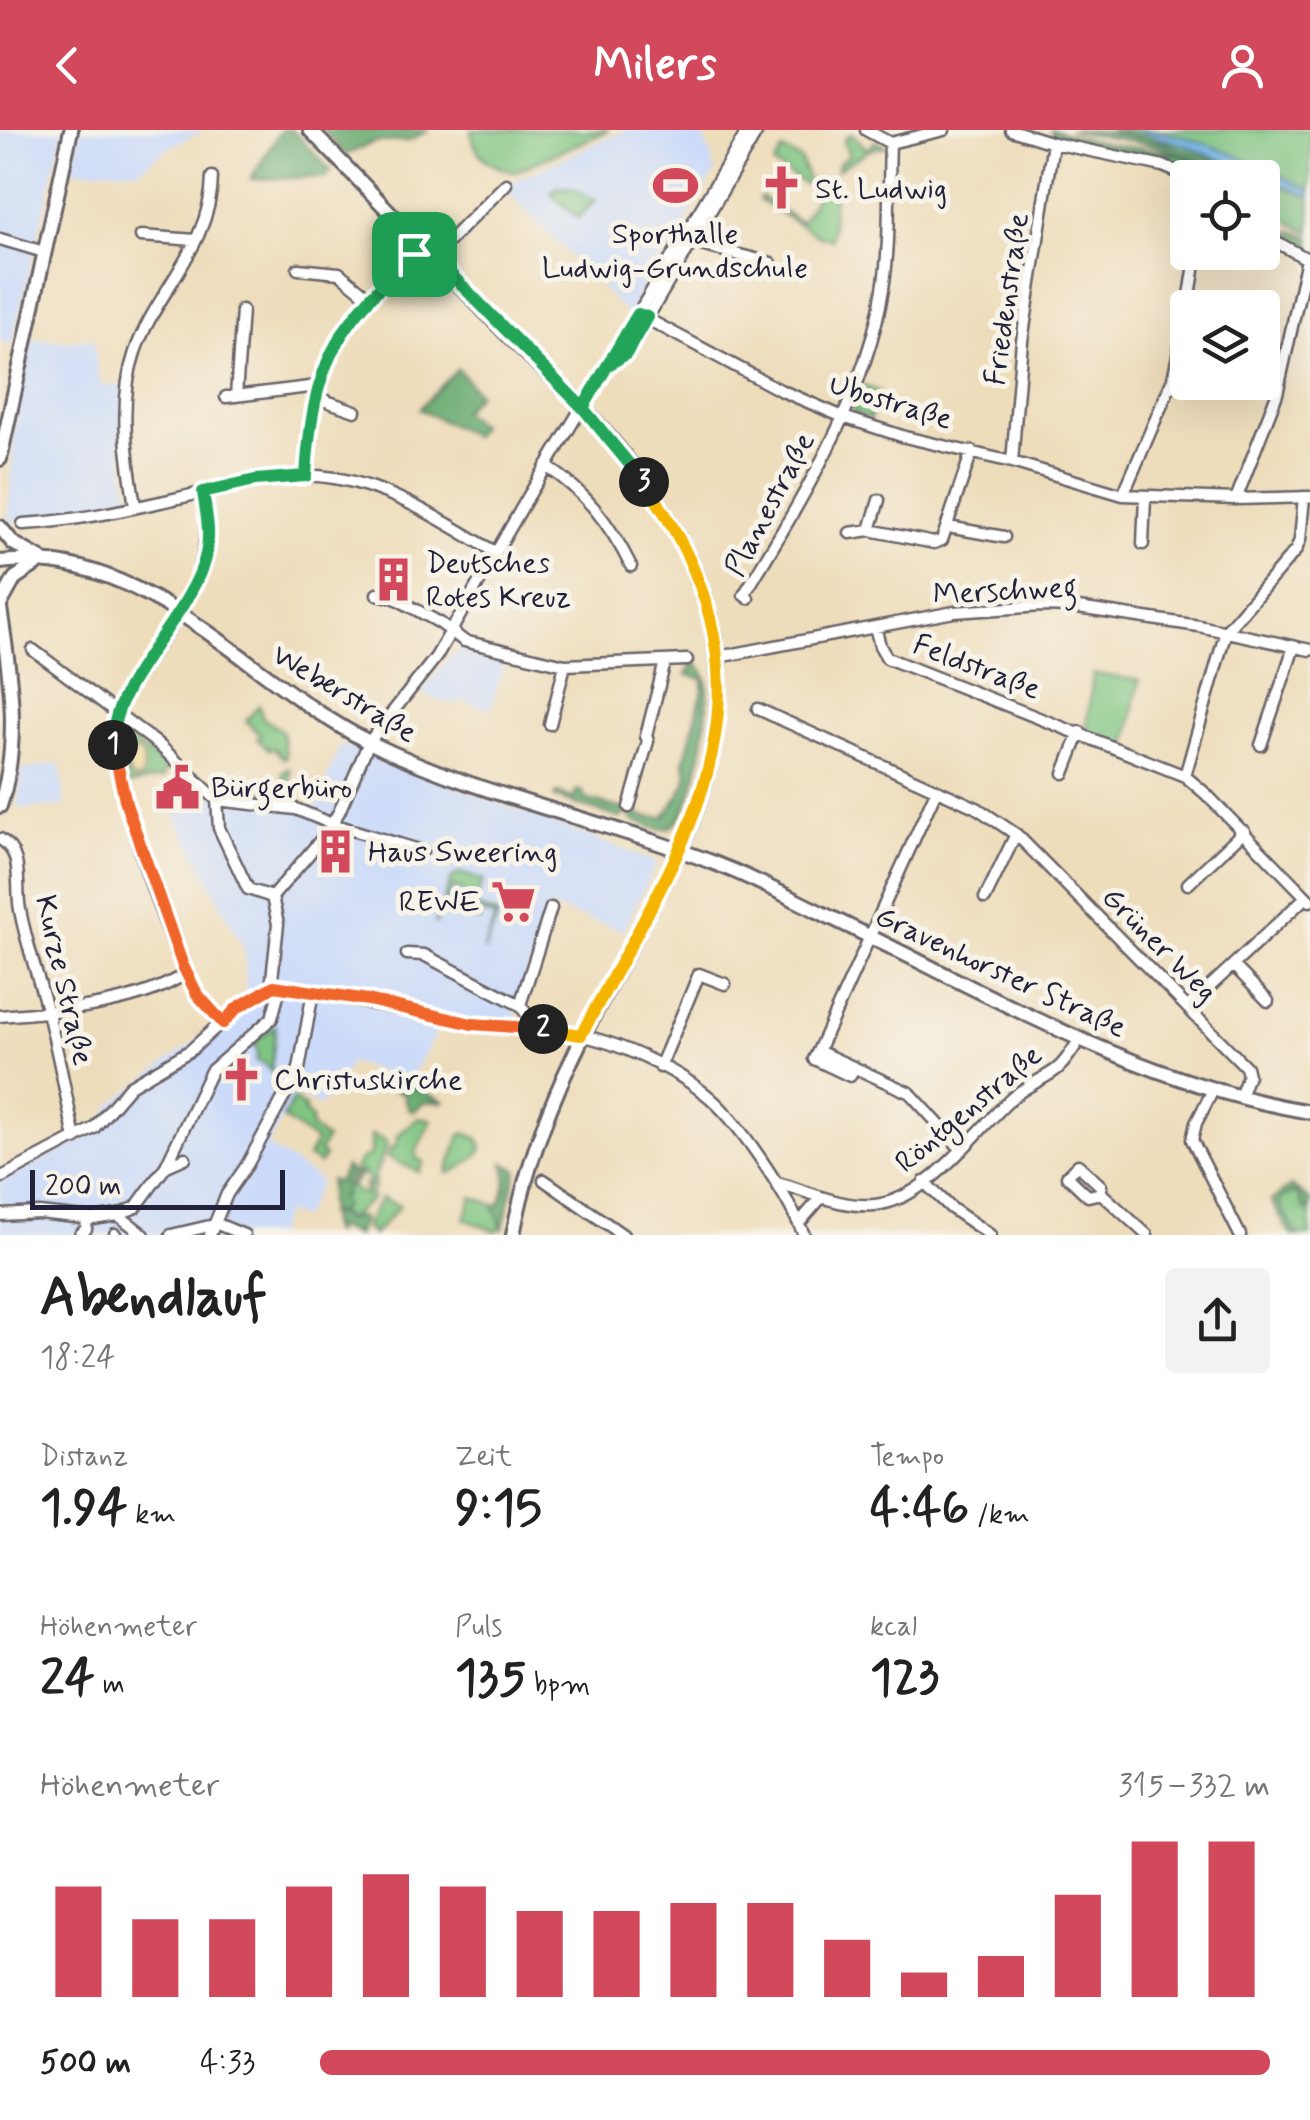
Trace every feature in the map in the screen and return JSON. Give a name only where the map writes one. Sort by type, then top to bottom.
[{"type":"main road","points":[[0,458],[70,130]]},
{"type":"main road","points":[[310,130],[583,408],[640,475],[682,542],[702,590],[718,657],[720,704],[710,770],[680,849],[581,1035],[539,1133],[513,1235]]},
{"type":"main road","points":[[0,527],[13,543],[43,560],[15,578],[0,606],[13,728],[9,772],[0,806]]},
{"type":"main road","name":"Weberstraße","points":[[0,562],[43,560],[72,564],[100,575],[178,612],[296,697],[368,742],[495,792],[680,849]]},
{"type":"main road","name":"Gravenhorster Straße","points":[[680,849],[739,873],[1080,1039],[1213,1090],[1310,1112]]},
{"type":"street","points":[[687,242],[748,130]]},
{"type":"street","points":[[272,897],[332,824],[368,742],[436,657],[607,366],[758,130]]},
{"type":"street","points":[[866,130],[890,143],[944,130]]},
{"type":"street","points":[[1011,130],[1170,169]]},
{"type":"street","name":"Planestraße","points":[[748,598],[744,596],[798,506],[862,368],[883,290],[890,143]]},
{"type":"street","name":"Friedenstraße","points":[[1012,462],[1022,342],[1053,143]]},
{"type":"street","points":[[136,506],[127,448],[128,384],[136,351],[196,240],[209,204],[212,178]]},
{"type":"street","points":[[306,476],[316,392],[343,328],[370,298],[506,184]]},
{"type":"street","points":[[141,236],[196,240]]},
{"type":"street","points":[[0,239],[44,252]]},
{"type":"street","points":[[687,242],[770,263]]},
{"type":"street","points":[[1236,499],[1277,394],[1308,260],[1280,244]]},
{"type":"street","points":[[298,268],[340,273],[370,298]]},
{"type":"street","points":[[242,310],[231,396],[316,392],[355,411]]},
{"type":"street","name":"Ubostraße","points":[[642,315],[725,362],[842,416],[905,437],[1012,462],[1122,494],[1236,499],[1307,497],[1296,550],[1226,632]]},
{"type":"street","points":[[1122,494],[1170,387]]},
{"type":"street","points":[[850,533],[870,530],[934,543],[942,540],[972,452]]},
{"type":"street","points":[[546,466],[574,485],[603,516],[631,566]]},
{"type":"street","points":[[23,524],[53,526],[255,480],[306,476],[337,478],[393,496],[495,552]]},
{"type":"street","points":[[203,492],[208,520],[206,554],[197,580],[118,712],[112,732],[121,789],[186,973],[197,994],[223,1023]]},
{"type":"street","points":[[1143,544],[1145,497]]},
{"type":"street","points":[[870,530],[879,500]]},
{"type":"street","points":[[948,526],[1004,537]]},
{"type":"street","points":[[378,594],[395,598],[464,641],[565,665],[687,660]]},
{"type":"street","name":"Merschweg","points":[[718,657],[954,612],[1042,606],[1226,632],[1310,650]]},
{"type":"street","name":"Feldstraße","points":[[875,627],[887,658],[1185,776],[1308,899]]},
{"type":"street","points":[[1185,776],[1226,632]]},
{"type":"street","points":[[1260,745],[1294,647]]},
{"type":"street","points":[[33,650],[158,744],[217,800],[296,810],[422,851]]},
{"type":"street","points":[[629,806],[665,662]]},
{"type":"street","points":[[550,724],[565,665]]},
{"type":"street","name":"Grüner Weg","points":[[758,709],[977,808],[1016,834],[1246,1067],[1248,1075],[1240,1098]]},
{"type":"street","points":[[1064,772],[1080,732]]},
{"type":"street","points":[[936,791],[818,1051],[910,1093],[962,1150]]},
{"type":"street","points":[[217,800],[219,828],[248,889],[272,897]]},
{"type":"street","points":[[1188,884],[1244,832]]},
{"type":"street","points":[[985,898],[1016,834]]},
{"type":"street","name":"Kurze Straße","points":[[0,839],[13,849],[16,858],[23,926],[48,1012],[75,1139]]},
{"type":"street","points":[[0,1215],[39,1213],[87,1219],[118,1216],[136,1207],[166,1166],[210,1071],[272,1018],[278,924],[272,897]]},
{"type":"street","points":[[1188,1007],[1308,899]]},
{"type":"street","points":[[520,1005],[551,908]]},
{"type":"street","points":[[407,954],[424,955],[520,1005],[537,1028]]},
{"type":"street","points":[[1234,966],[1268,1001]]},
{"type":"street","points":[[0,1016],[48,1012],[155,990],[186,973]]},
{"type":"street","points":[[660,1067],[699,974],[724,984]]},
{"type":"street","points":[[0,1178],[94,1128],[130,1086],[191,1050],[237,1008],[275,984],[441,1017],[581,1035],[660,1067],[705,1093],[778,1183],[802,1229]]},
{"type":"street","points":[[213,1228],[227,1194],[299,1068],[313,992]]},
{"type":"street","name":"Röntgenstraße","points":[[778,1183],[820,1199],[876,1205],[897,1199],[962,1150],[1014,1096],[1060,1067],[1080,1039]]},
{"type":"street","points":[[1213,1090],[1192,1140],[1240,1235]]},
{"type":"street","points":[[166,1166],[185,1158]]},
{"type":"street","points":[[544,1180],[623,1235]]},
{"type":"street","points":[[924,1182],[950,1208],[990,1235]]},
{"type":"street","points":[[1101,1193],[1147,1235]]},
{"type":"street","points":[[802,1229],[820,1199]]},
{"type":"street","points":[[118,1216],[144,1235]]},
{"type":"street","points":[[80,1235],[86,1229],[87,1219]]},
{"type":"street","points":[[170,1235],[213,1228],[244,1235]]},
{"type":"shaded area","points":[[0,130],[63,130],[12,344],[0,342]]},
{"type":"shaded area","points":[[80,130],[204,130],[168,148],[139,170],[72,170]]},
{"type":"shaded area","points":[[626,130],[700,130],[714,162],[713,169],[717,169],[657,268],[646,279],[629,316],[506,190],[516,180]]},
{"type":"shaded area","points":[[93,338],[100,385],[123,386],[122,448],[129,503],[11,523],[8,519],[15,425],[31,339]]},
{"type":"shaded area","points":[[463,648],[505,659],[491,709],[463,701],[453,704],[421,691]]},
{"type":"shaded area","points":[[341,744],[657,862],[623,930],[549,907],[515,1008],[518,1033],[442,1022],[409,1082],[350,1062],[336,1091],[320,1106],[295,1094],[267,1146],[321,1181],[302,1218],[285,1212],[276,1235],[0,1235],[0,1181],[96,1133],[111,1105],[246,1002],[245,950],[173,811],[206,795],[260,798],[315,808]]},
{"type":"shaded area","points":[[60,763],[65,806],[17,809],[22,770]]},
{"type":"green space","points":[[281,130],[292,130],[331,171],[326,177],[251,179]]},
{"type":"green space","points":[[323,130],[429,130],[409,141],[374,142],[346,155]]},
{"type":"green space","points":[[471,130],[609,130],[516,171],[485,159]]},
{"type":"green space","points":[[1051,130],[1192,160],[1170,160],[1170,166],[1053,139]]},
{"type":"green space","points":[[1069,130],[1143,138],[1212,160],[1196,160],[1159,147]]},
{"type":"green space","points":[[1110,130],[1310,130],[1310,233],[1280,217],[1280,160],[1205,160],[1165,142]]},
{"type":"green space","points":[[848,135],[868,150],[875,141],[886,146],[870,150],[837,170],[839,163],[849,156],[844,141]]},
{"type":"green space","points":[[783,150],[801,160],[811,188],[774,165]]},
{"type":"green space","points":[[835,178],[831,240],[759,200],[761,197],[801,222],[815,199],[812,180],[817,179],[819,184]]},
{"type":"green space","points":[[571,187],[596,200],[578,218],[551,193],[555,188]]},
{"type":"green space","points":[[1292,231],[1310,237],[1310,254],[1280,238],[1280,235],[1284,238]]},
{"type":"green space","points":[[458,369],[478,394],[462,411],[479,425],[473,436],[419,409]]},
{"type":"green space","points":[[861,385],[880,392],[870,419],[851,410]]},
{"type":"green space","points":[[688,661],[697,663],[707,682],[700,762],[687,805],[678,820],[668,828],[654,828],[632,820],[630,811],[645,817],[665,817],[685,785],[688,775],[684,762],[703,690],[703,679],[687,675],[693,665]]},
{"type":"green space","points":[[1093,674],[1139,680],[1127,747],[1086,731]]},
{"type":"green space","points":[[259,705],[263,718],[282,731],[286,757],[274,748],[269,750],[257,739],[261,735],[246,721]]},
{"type":"green space","points":[[119,735],[167,769],[162,778],[127,785]]},
{"type":"green space","points":[[287,769],[291,792],[286,799],[245,795],[244,787],[249,781],[271,795],[285,780],[282,774]]},
{"type":"green space","points":[[576,791],[582,791],[585,799],[627,813],[620,818],[554,797],[557,793],[574,799]]},
{"type":"green space","points":[[460,873],[483,880],[476,902],[478,908],[498,915],[484,951],[495,917],[483,913],[479,921],[459,913],[460,909],[465,910],[470,895],[453,887],[435,924],[451,879]]},
{"type":"green space","points":[[276,1026],[271,1072],[256,1061],[254,1042]]},
{"type":"green space","points":[[384,1078],[445,1102],[425,1102],[413,1112],[403,1093],[380,1086]]},
{"type":"green space","points":[[293,1099],[305,1107],[311,1128],[326,1139],[319,1152],[324,1156],[320,1164],[308,1157],[316,1142],[283,1118]]},
{"type":"green space","points":[[418,1118],[431,1122],[416,1152],[416,1158],[424,1162],[419,1172],[387,1157],[392,1147],[396,1148],[398,1135]]},
{"type":"green space","points":[[466,1133],[479,1139],[482,1149],[466,1164],[447,1173],[461,1135]]},
{"type":"green space","points":[[371,1135],[385,1140],[387,1146],[375,1174],[374,1189],[366,1184],[370,1181],[363,1172],[361,1175],[355,1170],[360,1160],[371,1155]]},
{"type":"green space","points":[[504,1163],[517,1170],[503,1228],[494,1208],[500,1205],[505,1189]]},
{"type":"green space","points":[[345,1167],[352,1172],[344,1187],[345,1194],[340,1196],[344,1205],[339,1212],[328,1213],[330,1180],[338,1182]]},
{"type":"green space","points":[[354,1173],[359,1176],[350,1187],[366,1196],[364,1186],[372,1199],[348,1219],[339,1212],[344,1205],[340,1196]]},
{"type":"green space","points":[[1291,1186],[1310,1200],[1310,1235],[1291,1235],[1271,1201]]},
{"type":"green space","points":[[1291,1186],[1310,1200],[1308,1210],[1304,1210],[1298,1194],[1280,1199],[1298,1235],[1291,1235],[1271,1201]]},
{"type":"green space","points":[[472,1197],[495,1205],[502,1228],[495,1231],[465,1219]]},
{"type":"green space","points":[[381,1198],[400,1206],[373,1235],[365,1227]]},
{"type":"green space","points":[[336,1213],[346,1221],[355,1216],[363,1219],[357,1235],[334,1227],[334,1233],[331,1231],[329,1215]]},
{"type":"sand","points":[[134,751],[140,752],[144,761],[143,776],[137,780],[130,777],[126,761]]},
{"type":"water","points":[[1134,130],[1178,136],[1244,160],[1221,160]]},
{"type":"water","points":[[1280,176],[1310,190],[1310,197],[1280,185]]},
{"type":"place","name":"Sporthalle Ludwig-Grundschule","points":[[675,186]]},
{"type":"place","name":"St. Ludwig","points":[[782,188]]},
{"type":"place","name":"Deutsches Rotes Kreuz","points":[[393,579]]},
{"type":"place","name":"Bürgerbüro","points":[[178,787]]},
{"type":"place","name":"Haus Sweering","points":[[335,851]]},
{"type":"place","name":"REWE","points":[[513,901]]},
{"type":"place","name":"Christuskirche","points":[[241,1079]]},
{"type":"route","points":[[414,254],[379,286],[343,328],[318,382],[309,428],[306,476],[255,480],[203,492],[208,537],[202,569],[127,693],[112,732],[121,789],[183,966],[197,994],[223,1023],[237,1008],[274,986],[368,1000],[472,1024],[581,1035],[680,849],[710,770],[720,704],[718,657],[694,566],[662,506],[583,408],[607,366],[626,354],[647,317],[638,314],[607,366],[596,387],[583,408],[423,246],[414,254]]}]
